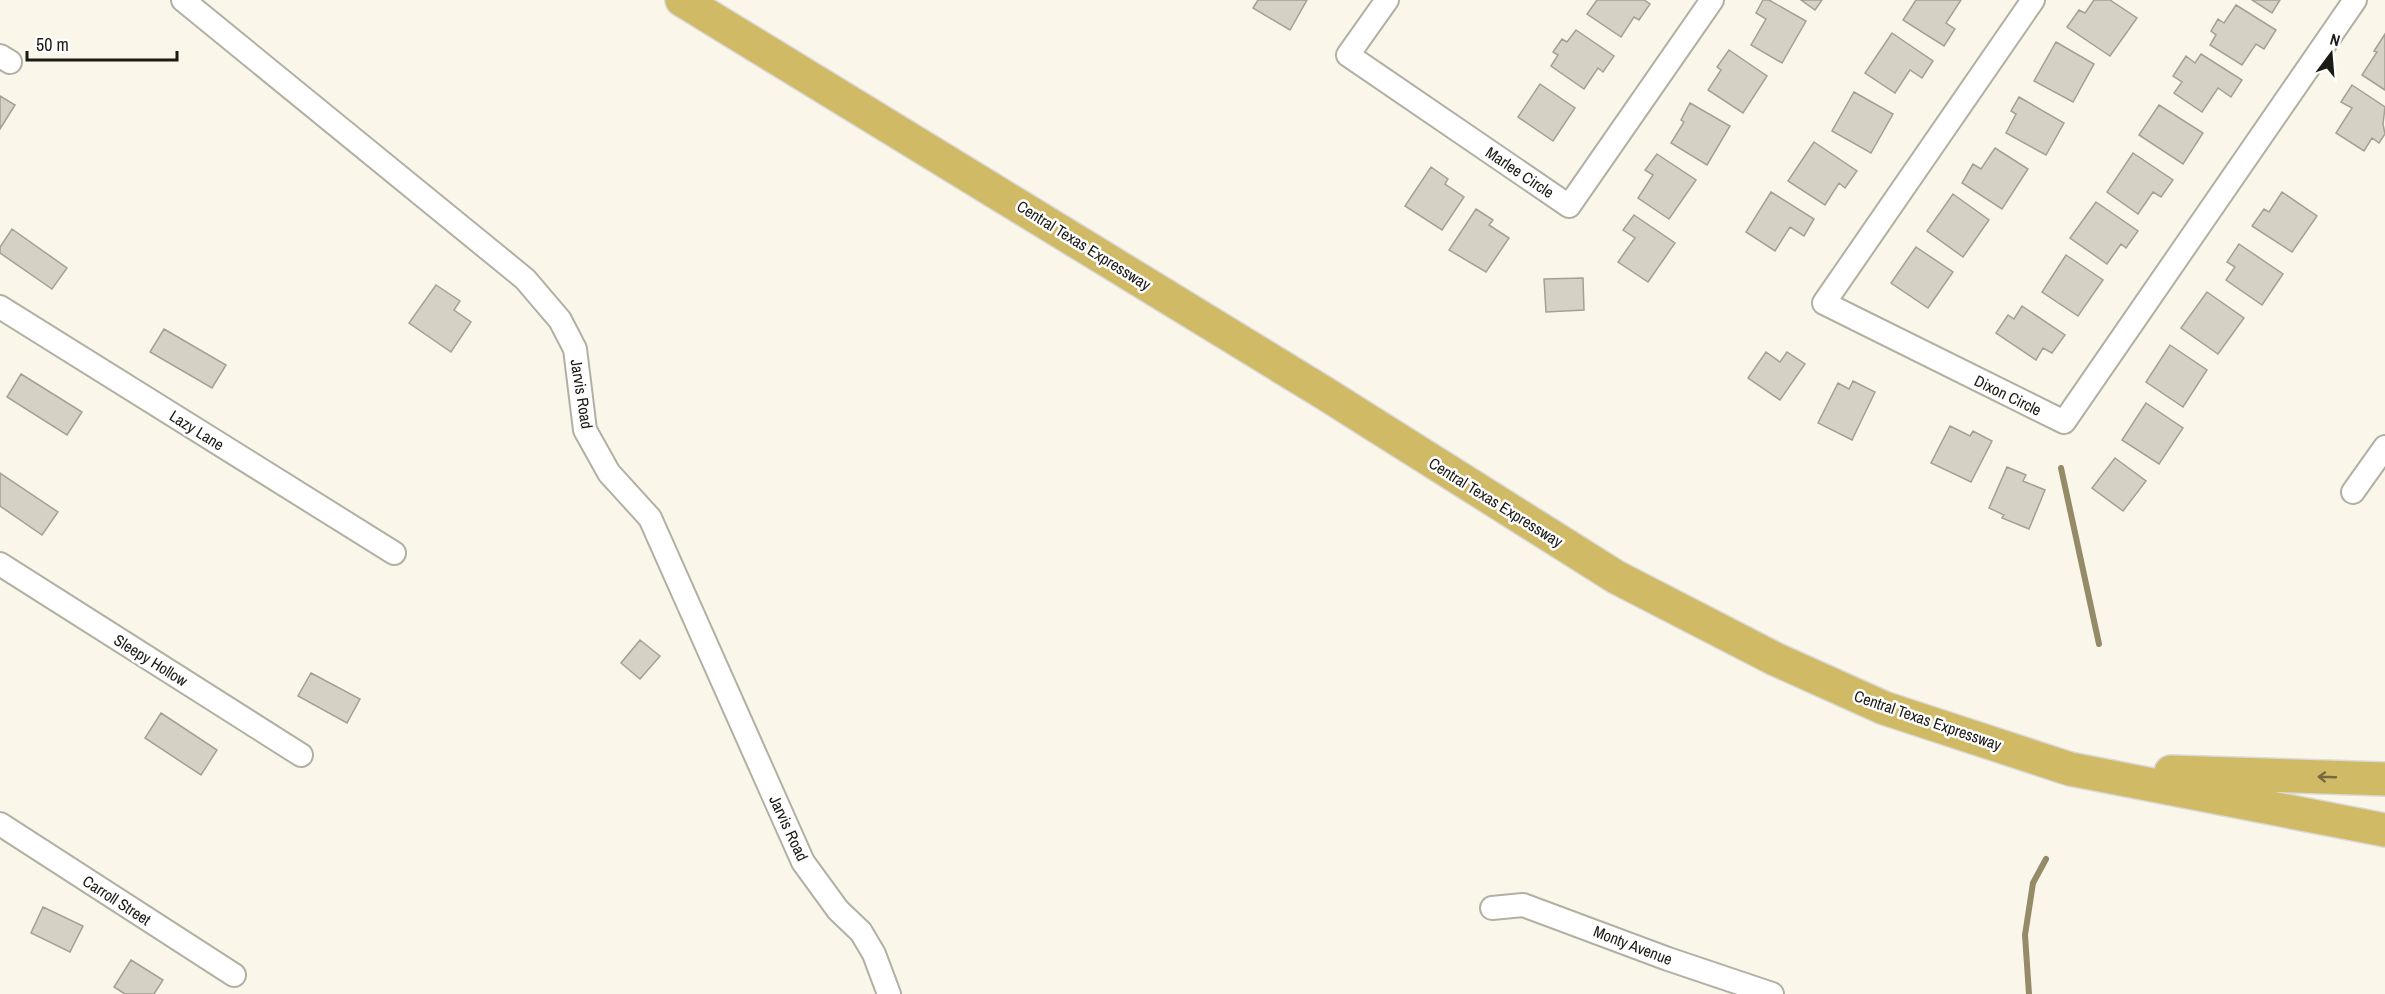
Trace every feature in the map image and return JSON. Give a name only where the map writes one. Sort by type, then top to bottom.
[{"type":"highway","name":"Central Texas Expressway","points":[[682,0],[1311,385],[1616,577],[1743,643],[1884,708],[2070,769],[2385,830]]},
{"type":"highway","points":[[2070,769],[2385,779]]},
{"type":"street","name":"Jarvis Road","points":[[183,0],[525,279],[560,320],[575,349],[585,430],[609,473],[650,518],[803,862],[837,910],[861,932],[874,954],[890,994]]},
{"type":"street","name":"Marlee Circle","points":[[1387,0],[1348,55],[1569,206],[1712,0]]},
{"type":"street","name":"Dixon Circle","points":[[2033,0],[1824,303],[2064,422],[2355,0]]},
{"type":"street","name":"Lazy Lane","points":[[0,308],[394,553]]},
{"type":"street","points":[[2353,492],[2385,447]]},
{"type":"street","name":"Sleepy Hollow","points":[[0,564],[301,755]]},
{"type":"street","name":"Carroll Street","points":[[0,825],[234,975]]},
{"type":"street","name":"Monty Avenue","points":[[1492,908],[1523,905],[1668,959],[1772,994]]},
{"type":"building","points":[[1258,0],[1307,0],[1290,30],[1253,8]]},
{"type":"building","points":[[1597,0],[1644,0],[1650,4],[1639,20],[1634,17],[1621,37],[1587,14]]},
{"type":"building","points":[[1763,0],[1769,0],[1806,21],[1782,63],[1751,45],[1766,19],[1756,13]]},
{"type":"building","points":[[1801,0],[1822,0],[1815,10]]},
{"type":"building","points":[[1916,0],[1961,0],[1946,23],[1955,29],[1944,46],[1903,20]]},
{"type":"building","points":[[2094,0],[2110,0],[2137,18],[2110,56],[2067,27],[2079,10],[2085,13]]},
{"type":"building","points":[[2252,0],[2280,0],[2272,13]]},
{"type":"building","points":[[2236,5],[2276,30],[2264,49],[2256,44],[2242,65],[2210,45],[2216,35],[2211,31],[2218,19],[2224,23]]},
{"type":"building","points":[[1576,30],[1614,56],[1603,72],[1598,68],[1584,89],[1551,66],[1558,55],[1553,52],[1562,39],[1567,42]]},
{"type":"building","points":[[1892,33],[1933,61],[1922,78],[1910,70],[1895,93],[1865,73]]},
{"type":"building","points":[[2385,34],[2385,90],[2362,75],[2377,52],[2374,51]]},
{"type":"building","points":[[2056,42],[2094,64],[2073,102],[2034,81]]},
{"type":"building","points":[[1729,50],[1767,76],[1743,113],[1708,90],[1721,70],[1717,67]]},
{"type":"building","points":[[2201,54],[2242,80],[2231,97],[2218,88],[2202,112],[2174,93],[2182,82],[2173,76],[2186,56],[2195,63]]},
{"type":"building","points":[[1540,84],[1575,108],[1553,141],[1518,117]]},
{"type":"building","points":[[2352,85],[2385,107],[2383,124],[2385,134],[2379,143],[2372,138],[2364,151],[2336,133],[2352,108],[2341,102]]},
{"type":"building","points":[[1854,92],[1893,114],[1871,153],[1832,131]]},
{"type":"building","points":[[0,96],[15,105],[0,129]]},
{"type":"building","points":[[2019,97],[2064,123],[2046,155],[2006,133],[2016,114],[2011,111]]},
{"type":"building","points":[[1690,103],[1730,126],[1707,165],[1671,143],[1684,122],[1681,120]]},
{"type":"building","points":[[2159,105],[2203,133],[2183,164],[2139,135]]},
{"type":"building","points":[[1814,142],[1857,171],[1845,188],[1839,183],[1825,205],[1788,181]]},
{"type":"building","points":[[1995,148],[2028,169],[2002,209],[1962,183],[1973,164],[1981,169]]},
{"type":"building","points":[[2133,153],[2173,180],[2161,197],[2153,192],[2138,214],[2107,192]]},
{"type":"building","points":[[1657,154],[1696,180],[1669,219],[1638,198],[1653,175],[1645,170]]},
{"type":"building","points":[[1431,167],[1448,179],[1445,184],[1464,197],[1442,230],[1405,206]]},
{"type":"building","points":[[1771,192],[1814,219],[1804,236],[1790,227],[1775,251],[1746,232]]},
{"type":"building","points":[[2282,192],[2317,216],[2292,252],[2252,226],[2264,209],[2269,212]]},
{"type":"building","points":[[1953,194],[1989,220],[1963,257],[1927,231]]},
{"type":"building","points":[[2096,202],[2138,231],[2126,248],[2121,244],[2107,264],[2070,238]]},
{"type":"building","points":[[1476,209],[1493,220],[1489,225],[1509,238],[1486,272],[1449,250]]},
{"type":"building","points":[[1634,215],[1675,243],[1648,282],[1618,262],[1635,238],[1623,230]]},
{"type":"building","points":[[12,229],[67,268],[52,289],[0,253],[0,247]]},
{"type":"building","points":[[2239,244],[2283,274],[2262,305],[2226,280],[2235,267],[2227,262]]},
{"type":"building","points":[[1916,247],[1953,272],[1928,308],[1891,283]]},
{"type":"building","points":[[2066,255],[2103,280],[2078,316],[2042,292]]},
{"type":"building","points":[[1583,278],[1584,310],[1546,312],[1544,279]]},
{"type":"building","points":[[436,285],[460,301],[454,310],[471,322],[451,352],[409,323]]},
{"type":"building","points":[[2207,292],[2244,318],[2218,354],[2181,328]]},
{"type":"building","points":[[2022,306],[2065,335],[2052,353],[2043,348],[2036,360],[1996,333],[2008,315],[2014,319]]},
{"type":"building","points":[[164,329],[226,365],[212,388],[150,352]]},
{"type":"building","points":[[2170,345],[2207,370],[2183,407],[2146,382]]},
{"type":"building","points":[[1766,352],[1780,362],[1787,352],[1805,364],[1780,400],[1748,378]]},
{"type":"building","points":[[21,374],[82,412],[67,435],[7,397]]},
{"type":"building","points":[[1853,381],[1875,392],[1852,440],[1818,423],[1838,383],[1849,389]]},
{"type":"building","points":[[2146,403],[2183,428],[2159,464],[2122,440]]},
{"type":"building","points":[[1950,426],[1970,436],[1973,431],[1992,441],[1971,482],[1931,463]]},
{"type":"building","points":[[2115,458],[2146,481],[2123,511],[2092,488]]},
{"type":"building","points":[[2007,467],[2026,475],[2023,481],[2045,490],[2029,529],[2002,518],[2004,515],[1989,508]]},
{"type":"building","points":[[0,473],[58,512],[42,535],[0,506]]},
{"type":"building","points":[[640,640],[660,656],[640,679],[621,663]]},
{"type":"building","points":[[311,673],[360,699],[347,723],[298,696]]},
{"type":"building","points":[[161,713],[217,750],[201,775],[145,738]]},
{"type":"building","points":[[43,907],[83,926],[70,952],[31,933]]},
{"type":"building","points":[[131,960],[163,980],[154,994],[125,994],[114,987]]},
{"type":"waterway","points":[[2061,468],[2099,644]]},
{"type":"waterway","points":[[2029,994],[2025,935],[2033,883],[2046,859]]}]
